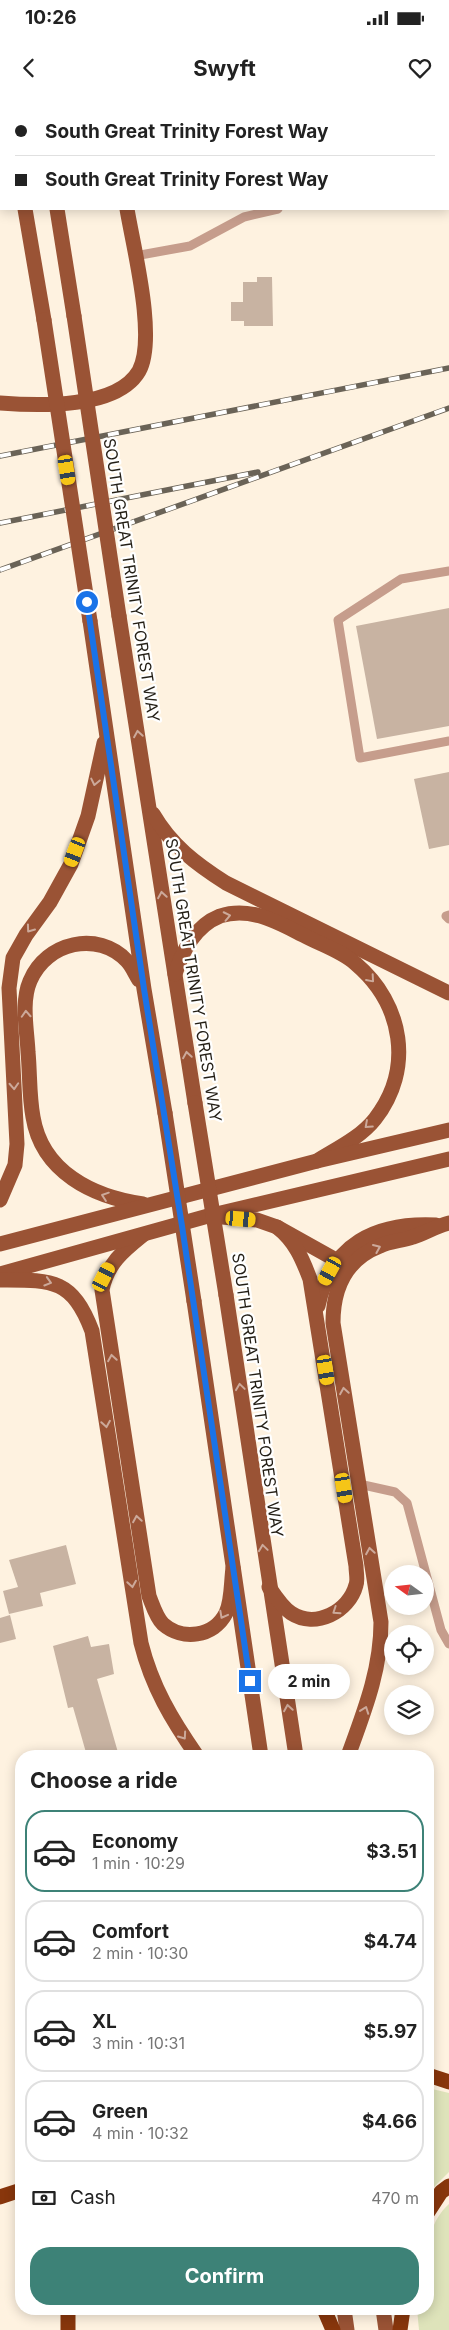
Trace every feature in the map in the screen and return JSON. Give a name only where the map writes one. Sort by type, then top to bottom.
[{"type":"highway","points":[[434,2077],[449,2082]]},
{"type":"highway","points":[[434,2203],[441,2192],[449,2186]]},
{"type":"highway","points":[[0,2197],[15,2192]]},
{"type":"highway","points":[[68,2315],[68,2330]]},
{"type":"highway","points":[[327,2315],[333,2330]]},
{"type":"highway","points":[[400,2330],[402,2315]]},
{"type":"main road","points":[[25,210],[44,320],[144,989],[194,1301],[260,1750]]},
{"type":"main road","name":"SOUTH GREAT TRINITY FOREST WAY","points":[[57,210],[295,1750]]},
{"type":"main road","points":[[0,403],[33,406],[100,398],[126,385],[139,370],[146,348],[146,320],[127,210]]},
{"type":"main road","points":[[0,1200],[12,1173],[17,1144],[9,988],[13,958],[26,935],[50,902],[71,864],[88,816],[106,734]]},
{"type":"main road","points":[[149,807],[161,828],[178,848],[202,868],[226,883],[449,993]]},
{"type":"main road","points":[[174,975],[182,955],[190,942],[208,923],[222,916],[247,914],[272,919],[354,962],[374,982],[391,1008],[398,1033],[400,1054],[395,1079],[388,1100],[374,1120],[353,1138],[316,1161]]},
{"type":"main road","points":[[144,989],[128,961],[114,950],[90,943],[75,944],[56,951],[38,967],[30,981],[25,1007],[33,1116],[37,1134],[47,1151],[57,1165],[84,1188],[121,1201],[152,1205]]},
{"type":"main road","points":[[0,1244],[316,1161],[449,1130]]},
{"type":"main road","points":[[0,1274],[208,1216],[449,1159]]},
{"type":"main road","points":[[208,1216],[257,1220],[277,1227],[343,1264]]},
{"type":"main road","points":[[317,1311],[323,1284],[343,1264],[381,1245],[414,1237],[443,1224]]},
{"type":"main road","points":[[269,1587],[292,1614],[304,1618],[318,1619],[341,1609],[356,1585],[356,1566],[317,1311],[310,1278],[299,1250],[287,1234],[277,1227]]},
{"type":"main road","points":[[143,1235],[118,1256],[104,1277],[102,1290],[149,1596],[155,1611],[163,1623],[188,1635],[202,1634],[213,1628],[221,1622],[227,1612],[233,1568]]},
{"type":"main road","points":[[343,1264],[336,1291],[333,1323],[381,1622],[381,1645],[373,1688],[350,1750]]},
{"type":"main road","points":[[0,1280],[43,1280],[57,1285],[74,1298],[85,1313],[92,1331],[145,1661],[160,1698],[194,1750]]},
{"type":"main road","points":[[345,2315],[347,2330]]},
{"type":"main road","points":[[384,2315],[386,2330]]},
{"type":"lane","points":[[135,256],[190,246],[244,217],[274,210]]},
{"type":"lane","points":[[449,572],[401,579],[338,620],[360,758],[449,741]]},
{"type":"lane","points":[[449,915],[446,916],[449,919]]},
{"type":"lane","points":[[359,1484],[395,1492],[407,1502],[441,1630],[449,1644]]},
{"type":"green space","points":[[434,2089],[449,2093],[449,2172],[434,2187]]},
{"type":"green space","points":[[449,2204],[449,2330],[419,2330],[418,2315],[434,2315],[434,2224]]},
{"type":"building","points":[[257,277],[272,277],[273,326],[244,326],[244,321],[231,321],[231,302],[243,302],[243,282],[257,282]]},
{"type":"building","points":[[449,608],[449,726],[377,739],[356,626]]},
{"type":"building","points":[[449,772],[449,845],[429,849],[414,779]]},
{"type":"building","points":[[66,1545],[76,1584],[40,1593],[43,1606],[9,1614],[3,1591],[18,1587],[9,1560]]},
{"type":"building","points":[[10,1615],[16,1639],[0,1643],[0,1618]]},
{"type":"building","points":[[88,1636],[91,1647],[109,1644],[114,1674],[97,1679],[117,1750],[85,1750],[73,1707],[68,1708],[53,1646]]},
{"type":"railway","points":[[0,456],[449,368]]},
{"type":"railway","points":[[0,570],[449,408]]},
{"type":"railway","points":[[0,523],[258,472]]},
{"type":"route","points":[[87,602],[250,1681]]}]
